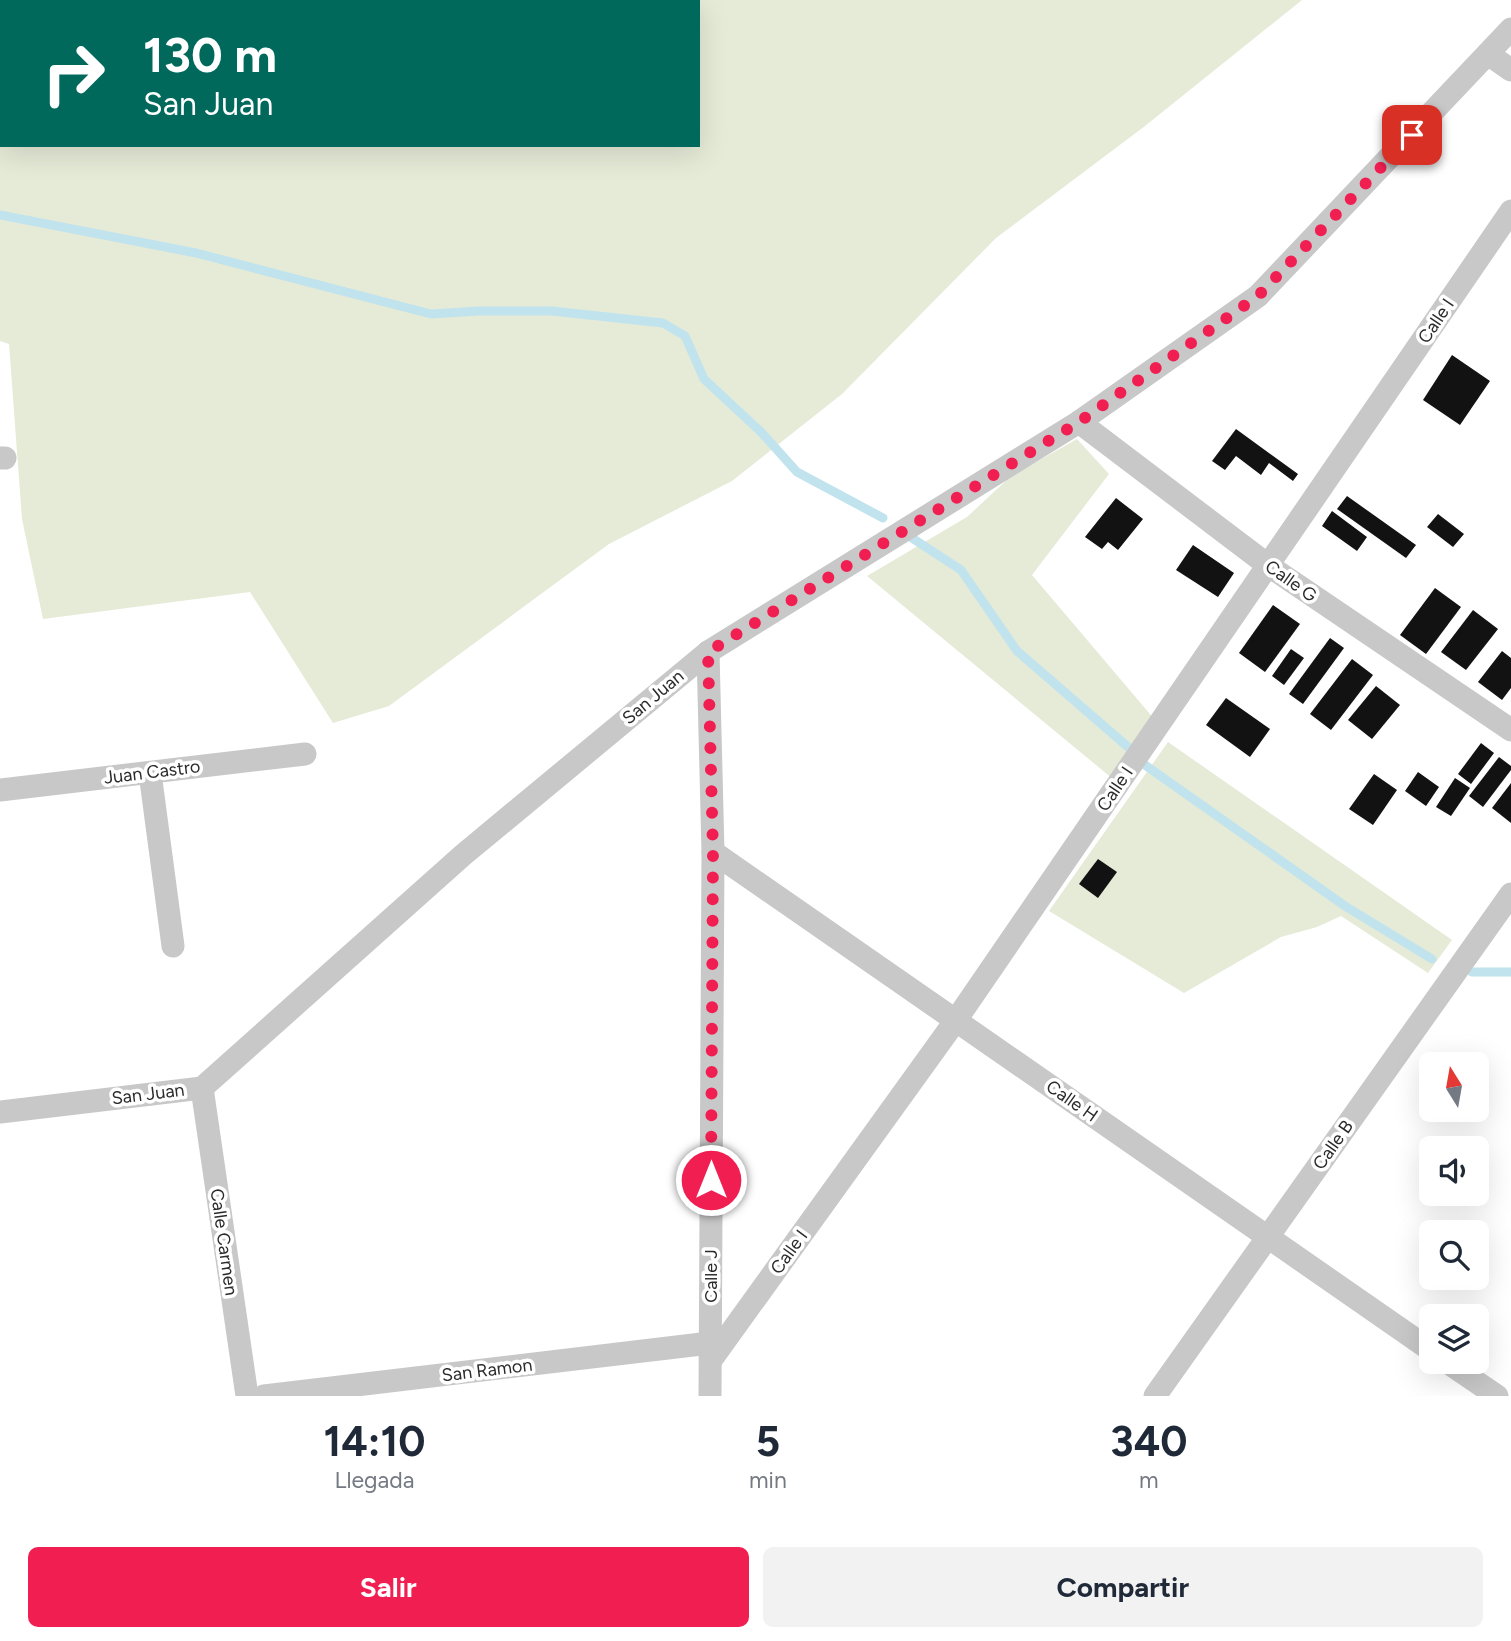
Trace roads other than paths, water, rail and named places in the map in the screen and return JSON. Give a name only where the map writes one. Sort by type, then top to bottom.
[{"type":"street","name":"San Juan","points":[[0,1112],[202,1088],[463,855],[708,652],[1079,422],[1258,296],[1511,29]]},
{"type":"street","points":[[1488,54],[1511,70]]},
{"type":"street","name":"Calle I","points":[[710,1352],[956,1020],[1511,211]]},
{"type":"street","name":"Calle G","points":[[1079,422],[1269,566],[1511,730]]},
{"type":"street","name":"Calle J","points":[[708,652],[713,852],[710,1396]]},
{"type":"street","name":"Juan Castro","points":[[0,790],[305,754]]},
{"type":"street","points":[[150,773],[173,946]]},
{"type":"street","name":"Calle H","points":[[713,852],[1419,1341]]},
{"type":"street","name":"Calle B","points":[[1155,1396],[1511,894]]},
{"type":"street","name":"Calle Carmen","points":[[202,1088],[247,1396]]},
{"type":"street","name":"San Ramon","points":[[264,1396],[710,1352]]},
{"type":"street","points":[[1465,1374],[1497,1396]]},
{"type":"waterway","points":[[0,215],[196,253],[431,314],[552,311],[663,323],[685,336],[704,379],[761,432],[797,472],[883,518]]},
{"type":"waterway","points":[[912,538],[961,570],[1017,651],[1128,747]]},
{"type":"waterway","points":[[1145,765],[1345,906],[1432,959]]},
{"type":"waterway","points":[[1472,972],[1511,972]]}]
